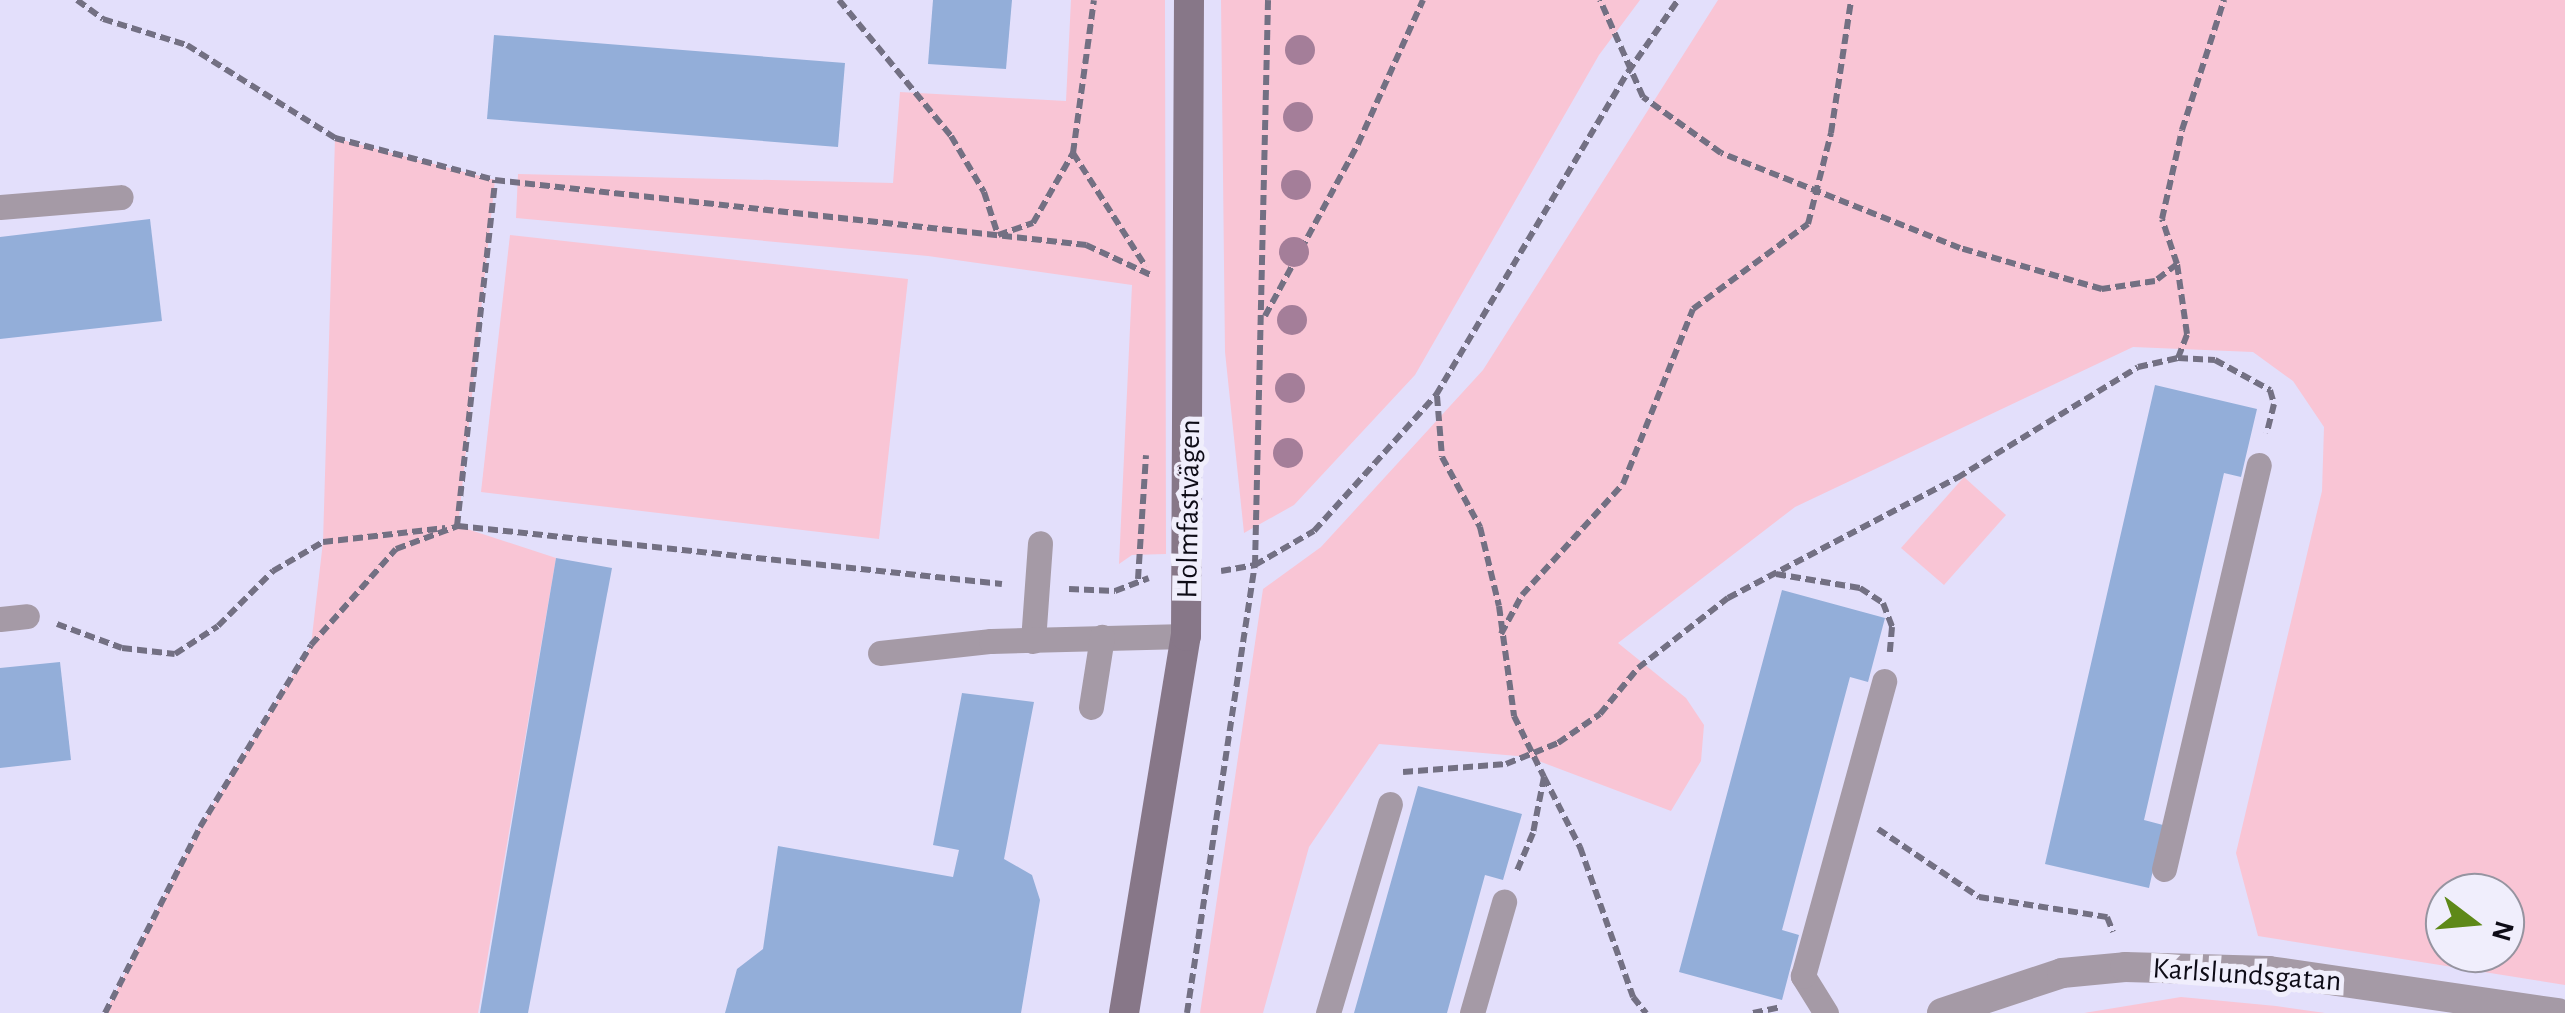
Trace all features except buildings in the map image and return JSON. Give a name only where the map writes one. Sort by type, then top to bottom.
[{"type":"street","name":"Holmfastvägen","points":[[1124,1013],[1186,636],[1189,0]]},
{"type":"street","name":"Karlslundsgatan","points":[[1960,1009],[2062,974],[2125,966],[2269,971],[2551,1012]]},
{"type":"lane","points":[[0,207],[120,197]]},
{"type":"lane","points":[[2164,869],[2259,466]]},
{"type":"lane","points":[[1033,641],[1040,543]]},
{"type":"lane","points":[[0,619],[26,616]]},
{"type":"lane","points":[[880,653],[1102,637],[1186,636]]},
{"type":"lane","points":[[1090,707],[1102,637]]},
{"type":"lane","points":[[1826,1013],[1803,976],[1884,681]]},
{"type":"lane","points":[[1328,1013],[1390,804]]},
{"type":"lane","points":[[1472,1013],[1504,902]]},
{"type":"path","points":[[77,0],[103,19],[186,45],[335,138],[495,180],[1086,244],[1147,268]]},
{"type":"path","points":[[838,0],[950,136],[984,192],[998,235]]},
{"type":"path","points":[[1187,1013],[1255,564],[1268,0]]},
{"type":"path","points":[[1263,320],[1358,144],[1423,0]]},
{"type":"path","points":[[1600,0],[1628,72],[1643,97],[1678,127],[1816,195],[1960,248],[2102,290],[2155,281],[2177,264]]},
{"type":"path","points":[[26,616],[122,648],[176,654],[218,626],[273,571],[322,542],[458,526],[1038,588],[1115,591],[1138,579],[1189,576],[1255,564],[1314,531],[1436,395],[1628,72],[1678,0]]},
{"type":"path","points":[[1501,634],[1522,595],[1623,484],[1693,309],[1808,224],[1851,0]]},
{"type":"path","points":[[2178,358],[2188,314],[2162,219],[2182,130],[2224,0]]},
{"type":"path","points":[[998,235],[1033,223],[1072,154],[1095,2]]},
{"type":"path","points":[[1072,154],[1156,285]]},
{"type":"path","points":[[458,526],[495,180]]},
{"type":"path","points":[[1390,804],[1379,793],[1399,772],[1528,757],[1600,714],[1638,668],[1728,598],[2030,437],[2106,385],[2178,358],[2215,360],[2270,390],[2274,404],[2259,466]]},
{"type":"path","points":[[1436,395],[1442,457],[1480,527],[1514,716],[1528,757],[1544,777],[1580,847],[1633,997],[1646,1013]]},
{"type":"path","points":[[1138,579],[1147,442]]},
{"type":"path","points":[[105,1013],[200,827],[310,644],[396,549],[458,526]]},
{"type":"path","points":[[1775,574],[1860,588],[1883,603],[1892,626],[1884,681]]},
{"type":"path","points":[[1504,902],[1533,834],[1544,777]]},
{"type":"path","points":[[1846,819],[1874,826],[1979,897],[2108,917],[2125,966]]},
{"type":"shaded area","points":[[1071,0],[1165,0],[1166,554],[1132,555],[1119,564],[1132,285],[928,256],[516,218],[518,174],[893,183],[900,92],[1066,101]]},
{"type":"shaded area","points":[[1221,0],[1640,0],[1599,55],[1415,375],[1294,505],[1244,533],[1225,352]]},
{"type":"shaded area","points":[[1718,0],[2565,0],[2565,985],[2490,973],[2525,973],[2525,873],[2425,873],[2425,963],[2258,936],[2236,853],[2322,491],[2324,427],[2293,381],[2253,352],[2133,347],[1795,507],[1618,643],[1686,698],[1704,725],[1701,761],[1671,811],[1528,757],[1379,744],[1309,847],[1263,1013],[1200,1013],[1263,589],[1321,547],[1483,370]]},
{"type":"shaded area","points":[[335,138],[495,180],[458,526],[556,558],[478,1013],[105,1013],[200,827],[311,645],[323,542]]},
{"type":"shaded area","points":[[510,235],[908,279],[879,539],[481,492]]},
{"type":"shaded area","points":[[1964,477],[2006,515],[1944,585],[1901,548]]},
{"type":"shaded area","points":[[2181,997],[2276,1006],[2325,1013],[2084,1013]]}]
